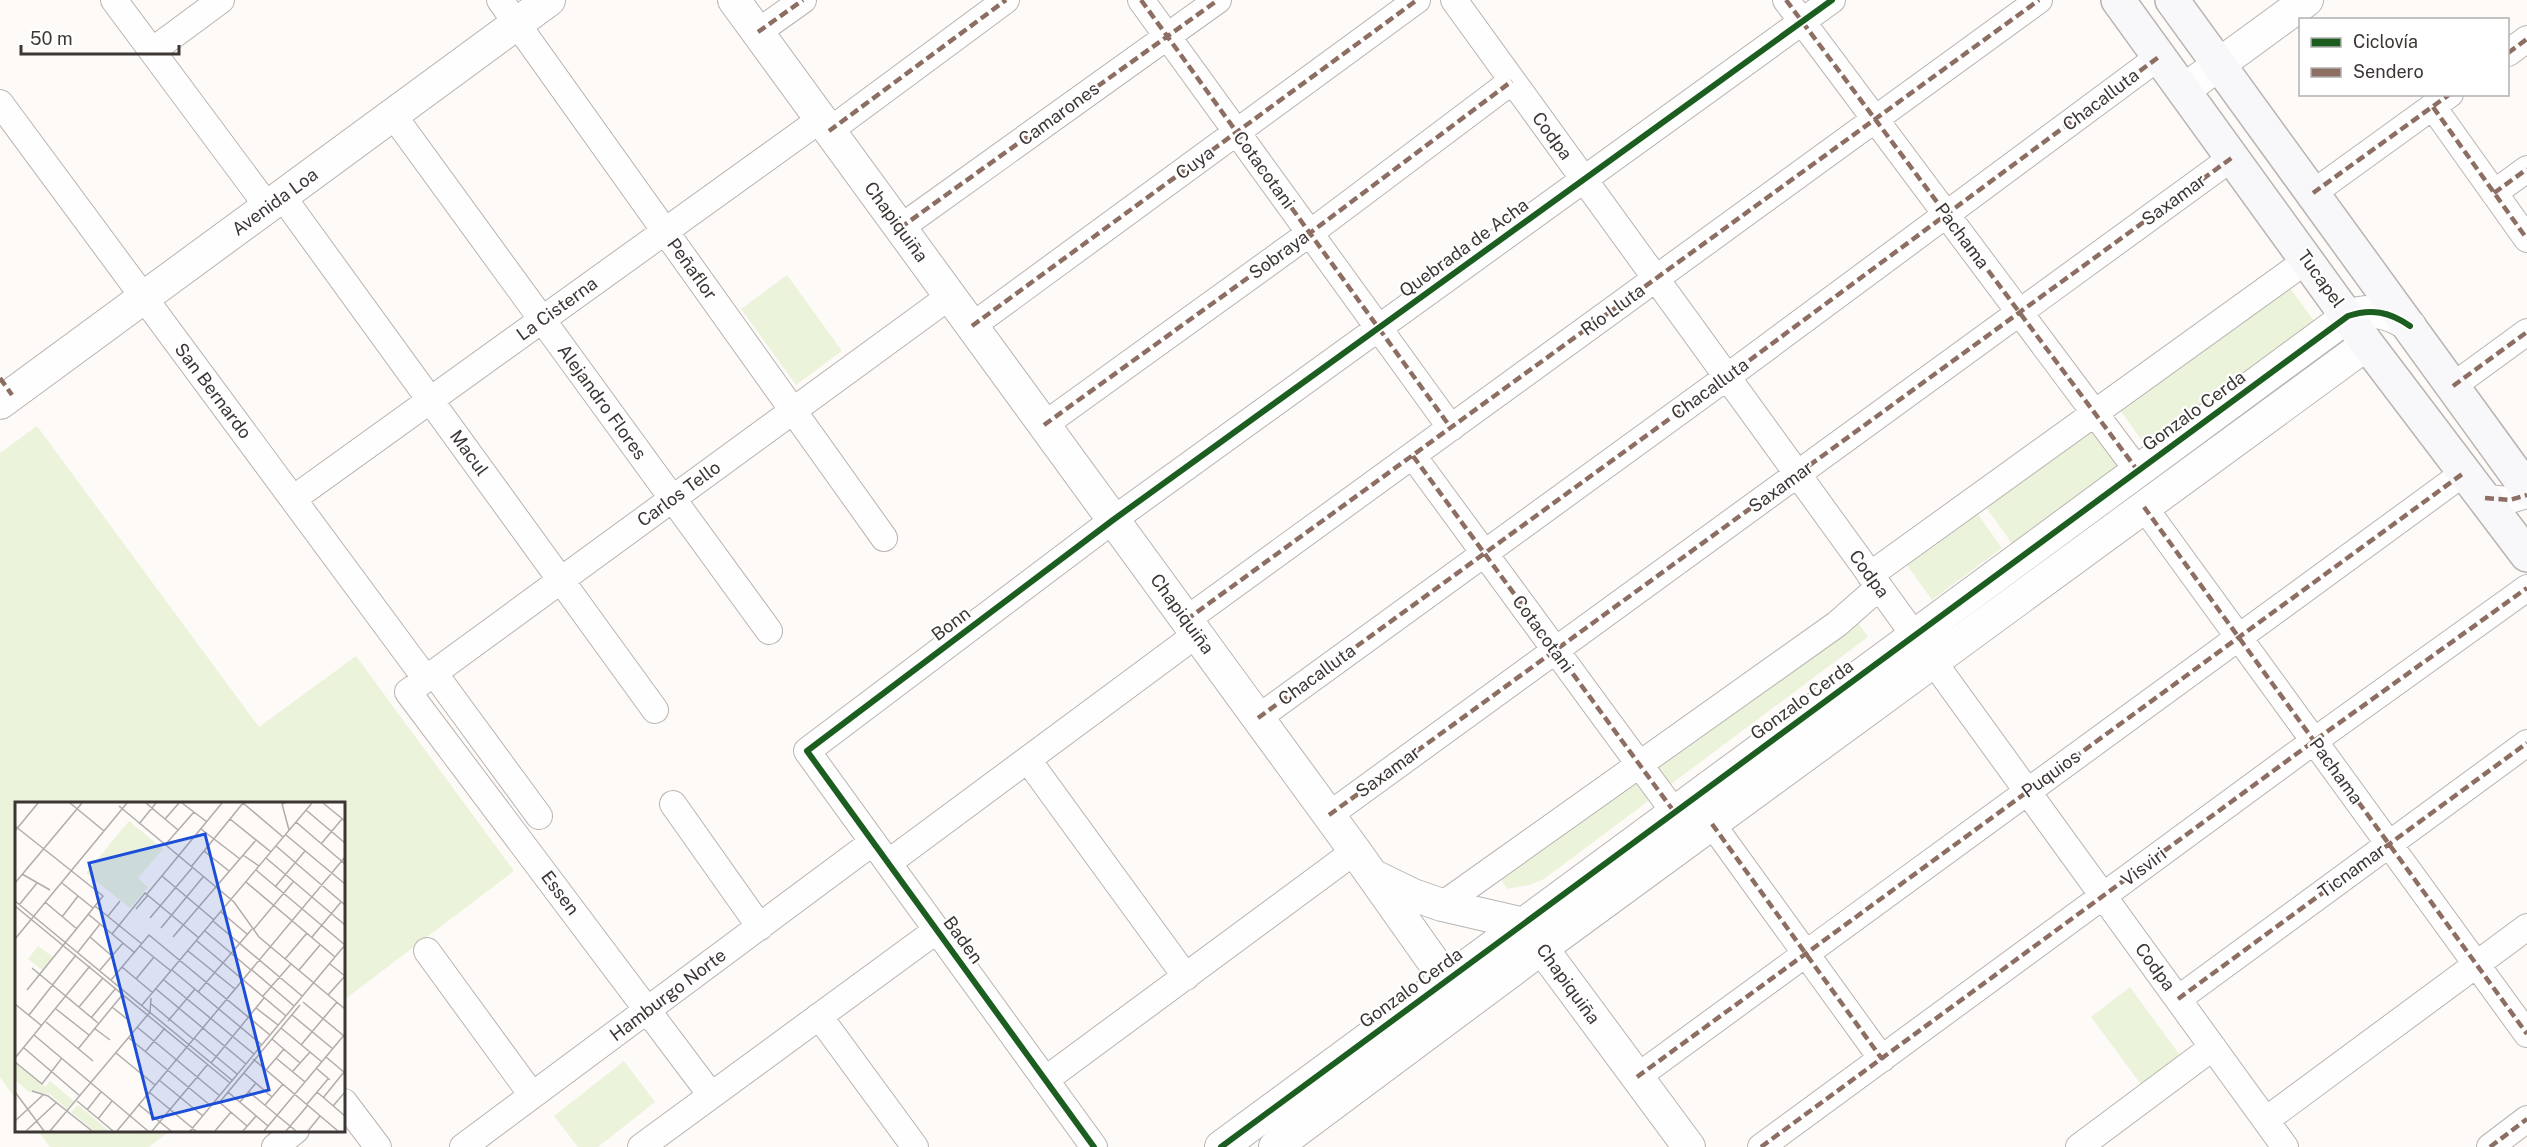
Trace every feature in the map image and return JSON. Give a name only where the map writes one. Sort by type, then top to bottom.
[{"type":"main road","name":"Tucapel","points":[[2118,0],[2367,344],[2527,555]]},
{"type":"main road","points":[[2172,0],[2527,489]]},
{"type":"street","name":"Macul","points":[[114,0],[430,400],[655,710]]},
{"type":"street","points":[[152,51],[221,0]]},
{"type":"street","name":"Avenida Loa","points":[[4,392],[144,298],[393,115],[508,12],[549,0]]},
{"type":"street","name":"Chapiquiña","points":[[734,0],[1364,863],[1413,895],[1533,936],[1689,1147]]},
{"type":"street","points":[[758,32],[803,0]]},
{"type":"street","name":"La Cisterna","points":[[293,499],[665,231],[825,125],[1006,0]]},
{"type":"street","name":"Cotacotani","points":[[1141,0],[1451,428]]},
{"type":"street","name":"Camarones","points":[[900,228],[1218,0]]},
{"type":"street","name":"Cuya","points":[[972,326],[1417,0]]},
{"type":"street","name":"Codpa","points":[[1454,0],[2285,1147]]},
{"type":"street","name":"Pachama","points":[[1785,0],[2138,471]]},
{"type":"street","name":"Quebrada de Acha","points":[[1113,520],[1832,0]]},
{"type":"street","name":"Río Lluta","points":[[888,863],[1028,759],[1191,627],[1413,456],[2039,0]]},
{"type":"street","points":[[2184,90],[2307,0]]},
{"type":"street","name":"Peñaflor","points":[[508,12],[884,538]]},
{"type":"street","points":[[2509,52],[2527,39]]},
{"type":"street","name":"Chacalluta","points":[[1258,718],[1727,377],[2160,56]]},
{"type":"street","name":"Sobraya","points":[[1044,425],[1310,233],[1512,81]]},
{"type":"street","points":[[2313,193],[2441,101],[2494,193],[2527,239]]},
{"type":"street","name":"San Bernardo","points":[[0,103],[293,499],[423,682],[539,816]]},
{"type":"street","name":"Alejandro Flores","points":[[393,115],[769,631]]},
{"type":"street","name":"Saxamar","points":[[1329,815],[2233,157]]},
{"type":"street","points":[[2494,193],[2527,170]]},
{"type":"street","points":[[1443,905],[1838,624],[1875,581],[2096,415],[2307,261]]},
{"type":"street","name":"Carlos Tello","points":[[423,682],[950,296]]},
{"type":"street","name":"Gonzalo Cerda","points":[[1288,1143],[1675,813],[2348,316],[2358,312],[2380,312],[2401,320],[2409,326]]},
{"type":"street","points":[[2453,386],[2527,332]]},
{"type":"street","name":"Gonzalo Cerda","points":[[1221,1147],[1447,981],[1533,936],[1712,824],[2367,344]]},
{"type":"street","name":"Cotacotani","points":[[1413,456],[1675,813]]},
{"type":"street","name":"Puquios","points":[[1637,1077],[2466,472]]},
{"type":"street","points":[[2485,498],[2510,500],[2527,495]]},
{"type":"street","name":"Pachama","points":[[2144,507],[2527,1034]]},
{"type":"street","name":"Bonn","points":[[807,751],[1113,520]]},
{"type":"street","name":"Visviri","points":[[1761,1147],[2314,741],[2527,588]]},
{"type":"street","name":"Essen","points":[[423,682],[647,1010],[711,1095]]},
{"type":"street","name":"Ticnamar","points":[[2178,999],[2527,743]]},
{"type":"street","name":"Baden","points":[[807,751],[1094,1147]]},
{"type":"street","points":[[1028,759],[1186,977]]},
{"type":"street","points":[[673,804],[760,927]]},
{"type":"street","points":[[1712,824],[1882,1059]]},
{"type":"street","name":"Hamburgo Norte","points":[[463,1147],[873,842]]},
{"type":"street","points":[[1046,1080],[1186,977],[1364,863],[1447,981]]},
{"type":"street","points":[[2266,1120],[2527,927]]},
{"type":"street","points":[[641,1147],[937,930]]},
{"type":"street","points":[[428,951],[532,1095]]},
{"type":"street","points":[[819,1016],[912,1146]]},
{"type":"street","points":[[2079,1147],[2213,1047]]},
{"type":"street","points":[[345,1103],[378,1147]]},
{"type":"street","points":[[2490,1147],[2527,1119]]},
{"type":"street","points":[[275,1147],[295,1132]]},
{"type":"green space","points":[[787,275],[842,351],[796,385],[741,309]]},
{"type":"green space","points":[[2287,284],[2317,325],[2148,449],[2118,407]]},
{"type":"green space","points":[[2095,421],[2125,462],[2013,545],[1983,503]]},
{"type":"green space","points":[[37,426],[259,727],[356,656],[514,871],[345,999],[345,802],[15,802],[15,1099],[0,1077],[0,453]]},
{"type":"green space","points":[[1972,506],[2002,548],[1932,600],[1902,558]]},
{"type":"green space","points":[[1844,602],[1868,637],[1544,879],[1529,885],[1507,889],[1491,864]]},
{"type":"green space","points":[[2130,987],[2182,1058],[2143,1087],[2091,1017]]},
{"type":"green space","points":[[624,1061],[655,1102],[598,1147],[578,1147],[554,1116]]},
{"type":"green space","points":[[39,1132],[169,1132],[149,1147],[50,1147]]},
{"type":"marked path","points":[[758,32],[803,0]]},
{"type":"marked path","points":[[829,131],[1006,0]]},
{"type":"marked path","points":[[1141,0],[1451,428]]},
{"type":"marked path","points":[[900,228],[1218,0]]},
{"type":"marked path","points":[[972,326],[1417,0]]},
{"type":"marked path","points":[[1786,0],[2138,471]]},
{"type":"marked path","points":[[1186,620],[2039,0]]},
{"type":"marked path","points":[[2509,52],[2527,39]]},
{"type":"marked path","points":[[1258,718],[1727,377],[2160,56]]},
{"type":"marked path","points":[[1044,425],[1310,233],[1512,81]]},
{"type":"marked path","points":[[2313,193],[2447,96]]},
{"type":"marked path","points":[[2433,107],[2527,239]]},
{"type":"marked path","points":[[1329,815],[2233,157]]},
{"type":"marked path","points":[[2494,193],[2527,169]]},
{"type":"marked path","points":[[2453,386],[2527,332]]},
{"type":"marked path","points":[[0,378],[12,395]]},
{"type":"marked path","points":[[1413,456],[1675,813]]},
{"type":"marked path","points":[[1637,1077],[2465,472]]},
{"type":"marked path","points":[[2485,498],[2510,500],[2527,495]]},
{"type":"marked path","points":[[2144,507],[2527,1034]]},
{"type":"marked path","points":[[1761,1147],[2314,741],[2527,588]]},
{"type":"marked path","points":[[2178,999],[2527,743]]},
{"type":"marked path","points":[[1712,824],[1882,1059]]},
{"type":"marked path","points":[[2490,1147],[2527,1119]]},
{"type":"cycle path","points":[[1094,1147],[807,751],[1113,520],[1832,0]]},
{"type":"cycle path","points":[[1221,1147],[2348,316],[2365,312],[2380,313],[2395,317],[2410,326]]}]
